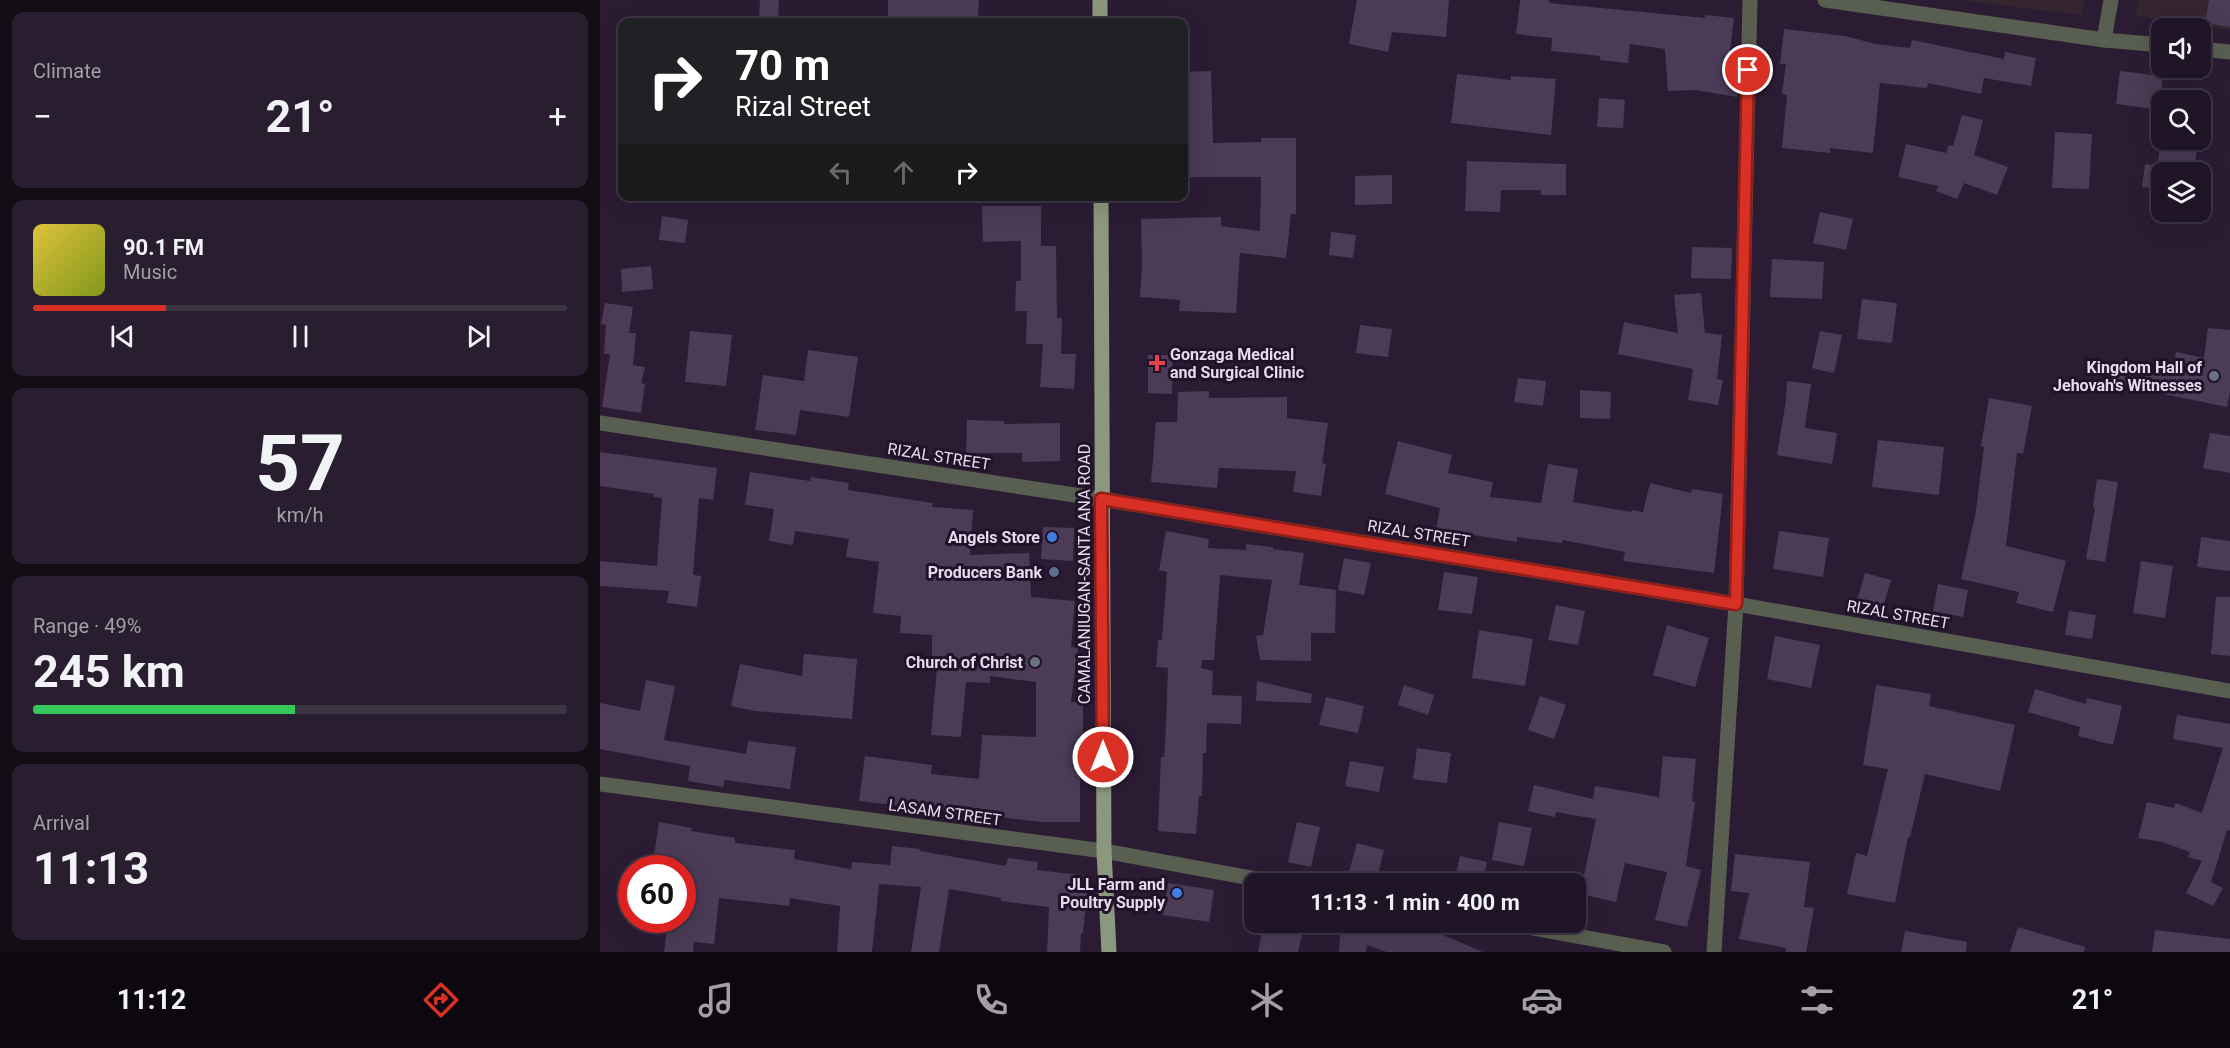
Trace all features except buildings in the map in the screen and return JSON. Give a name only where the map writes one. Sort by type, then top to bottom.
[{"type":"main road","points":[[1100,0],[1100,18]]},
{"type":"main road","name":"CAMALANIUGAN-SANTA ANA ROAD","points":[[1101,201],[1104,851],[1109,952]]},
{"type":"street","points":[[1714,952],[1736,604],[1750,0]]},
{"type":"street","points":[[1825,0],[2104,40],[2151,44]]},
{"type":"street","points":[[2104,40],[2111,0]]},
{"type":"street","points":[[2211,50],[2230,52]]},
{"type":"street","name":"RIZAL STREET","points":[[600,423],[1101,499],[1736,604],[2230,691]]},
{"type":"street","name":"LASAM STREET","points":[[600,784],[1104,851],[1244,877]]},
{"type":"street","points":[[1560,933],[1664,952]]},
{"type":"shaded area","points":[[1959,0],[2085,0],[2082,15]]},
{"type":"shaded area","points":[[2138,0],[2230,0],[2230,30],[2211,27],[2211,18],[2151,18],[2136,16]]},
{"type":"place","name":"Gonzaga Medical and Surgical Clinic","points":[[1157,363]]},
{"type":"place","name":"Kingdom Hall of Jehovah's Witnesses","points":[[2214,376]]},
{"type":"place","name":"Angels Store","points":[[1052,537]]},
{"type":"place","name":"Producers Bank","points":[[1054,572]]},
{"type":"place","name":"Church of Christ","points":[[1035,662]]},
{"type":"place","name":"JLL Farm and Poultry Supply","points":[[1177,893]]},
{"type":"route","points":[[1103,757],[1101,499],[1736,604],[1748,70]]}]
